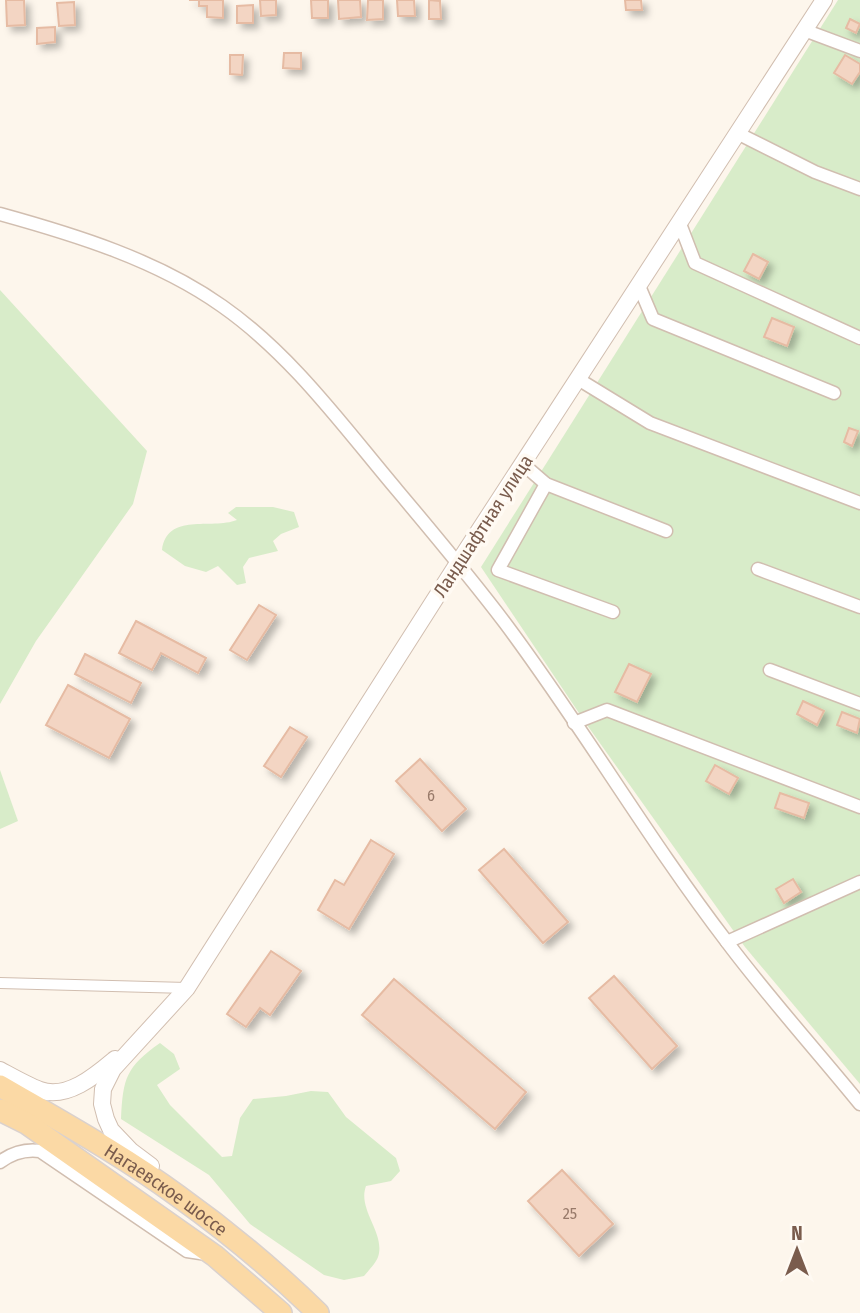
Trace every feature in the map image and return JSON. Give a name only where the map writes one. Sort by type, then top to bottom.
[{"type":"main road","name":"Нагаевское шоссе","points":[[0,1086],[178,1196],[288,1284],[318,1313]]},
{"type":"main road","name":"Нагаевское шоссе","points":[[0,1110],[26,1124],[215,1256],[281,1313]]},
{"type":"street","name":"Ландшафтная улица","points":[[134,1045],[187,988],[458,563],[824,0]]},
{"type":"street","points":[[804,30],[860,51]]},
{"type":"street","points":[[739,134],[815,172],[860,189]]},
{"type":"street","points":[[0,214],[84,239],[134,259],[220,304],[245,323],[300,375],[458,563],[506,625],[727,942],[860,1104]]},
{"type":"street","points":[[680,224],[695,263],[860,338]]},
{"type":"street","points":[[639,286],[653,319],[834,393]]},
{"type":"street","points":[[578,379],[650,423],[860,503]]},
{"type":"street","points":[[524,465],[546,484],[666,531]]},
{"type":"street","points":[[546,484],[498,570],[613,612]]},
{"type":"street","points":[[758,569],[860,607]]},
{"type":"street","points":[[770,670],[860,704]]},
{"type":"street","points":[[573,723],[607,710],[860,807]]},
{"type":"street","points":[[727,942],[860,882]]},
{"type":"street","points":[[0,983],[187,988]]},
{"type":"street","points":[[0,1070],[43,1091],[61,1092],[78,1085],[134,1045]]},
{"type":"street","points":[[134,1045],[113,1069],[103,1089],[102,1104],[111,1130],[131,1151],[268,1256],[288,1284]]},
{"type":"street","points":[[0,1162],[16,1153],[40,1151],[187,1251],[215,1256]]},
{"type":"green space","points":[[838,0],[860,0],[860,1084],[745,947],[587,725],[481,567]]},
{"type":"green space","points":[[0,290],[147,451],[133,504],[36,641],[0,704]]},
{"type":"green space","points":[[236,507],[273,507],[294,512],[299,527],[281,534],[273,541],[278,551],[249,558],[243,567],[246,583],[237,585],[218,566],[206,572],[185,566],[162,550],[166,538],[181,526],[237,520],[228,513]]},
{"type":"green space","points":[[0,770],[18,821],[0,829]]},
{"type":"green space","points":[[160,1043],[174,1054],[180,1069],[157,1085],[170,1105],[222,1157],[232,1156],[240,1118],[253,1099],[311,1091],[328,1092],[346,1117],[396,1158],[400,1171],[391,1181],[366,1186],[365,1204],[379,1248],[377,1259],[364,1276],[344,1280],[324,1275],[250,1224],[209,1175],[121,1119],[123,1093],[128,1075],[140,1059]]},
{"type":"building","points":[[6,0],[24,0],[25,25],[7,26]]},
{"type":"building","points":[[199,0],[223,0],[223,18],[207,17],[207,6],[199,6]]},
{"type":"building","points":[[260,0],[276,0],[276,15],[261,16]]},
{"type":"building","points":[[311,0],[328,0],[328,18],[312,18]]},
{"type":"building","points":[[338,0],[360,0],[361,17],[339,19]]},
{"type":"building","points":[[368,0],[383,0],[383,19],[367,20]]},
{"type":"building","points":[[397,0],[414,0],[415,16],[398,16]]},
{"type":"building","points":[[429,0],[440,1],[441,19],[429,19]]},
{"type":"building","points":[[625,0],[641,0],[642,10],[626,10]]},
{"type":"building","points":[[74,2],[75,25],[59,26],[57,3]]},
{"type":"building","points":[[253,5],[253,23],[237,23],[237,6]]},
{"type":"building","points":[[850,19],[860,24],[856,33],[846,28]]},
{"type":"building","points":[[55,27],[55,42],[37,44],[37,28]]},
{"type":"building","points":[[284,53],[301,53],[301,69],[283,68]]},
{"type":"building","points":[[230,55],[243,55],[242,75],[230,74]]},
{"type":"building","points":[[845,55],[860,64],[860,72],[852,84],[834,73]]},
{"type":"building","points":[[753,254],[768,262],[759,279],[744,271]]},
{"type":"building","points":[[772,318],[794,327],[787,346],[764,337]]},
{"type":"building","points":[[849,428],[858,431],[852,446],[844,442]]},
{"type":"building","points":[[259,605],[276,615],[247,660],[230,650]]},
{"type":"building","points":[[136,621],[206,658],[198,673],[161,653],[152,670],[119,653]]},
{"type":"building","points":[[85,654],[141,683],[131,703],[75,674]]},
{"type":"building","points":[[629,664],[651,674],[637,702],[615,692]]},
{"type":"building","points":[[68,685],[130,719],[109,758],[46,725]]},
{"type":"building","points":[[803,701],[824,711],[817,725],[797,714]]},
{"type":"building","points":[[842,712],[860,719],[857,733],[837,725]]},
{"type":"building","points":[[290,727],[307,737],[281,777],[264,766]]},
{"type":"building","points":[[420,759],[466,809],[442,831],[396,781]]},
{"type":"building","points":[[715,765],[738,778],[729,794],[706,781]]},
{"type":"building","points":[[780,793],[809,803],[804,818],[775,808]]},
{"type":"building","points":[[371,840],[394,854],[349,929],[318,910],[335,880],[344,885]]},
{"type":"building","points":[[504,849],[568,922],[543,943],[479,870]]},
{"type":"building","points":[[793,879],[801,892],[784,903],[776,889]]},
{"type":"building","points":[[271,951],[301,971],[270,1015],[260,1008],[246,1027],[227,1014]]},
{"type":"building","points":[[614,976],[677,1046],[652,1069],[589,998]]},
{"type":"building","points":[[394,979],[526,1092],[495,1129],[362,1015]]},
{"type":"building","points":[[562,1170],[613,1224],[579,1256],[528,1201]]}]
